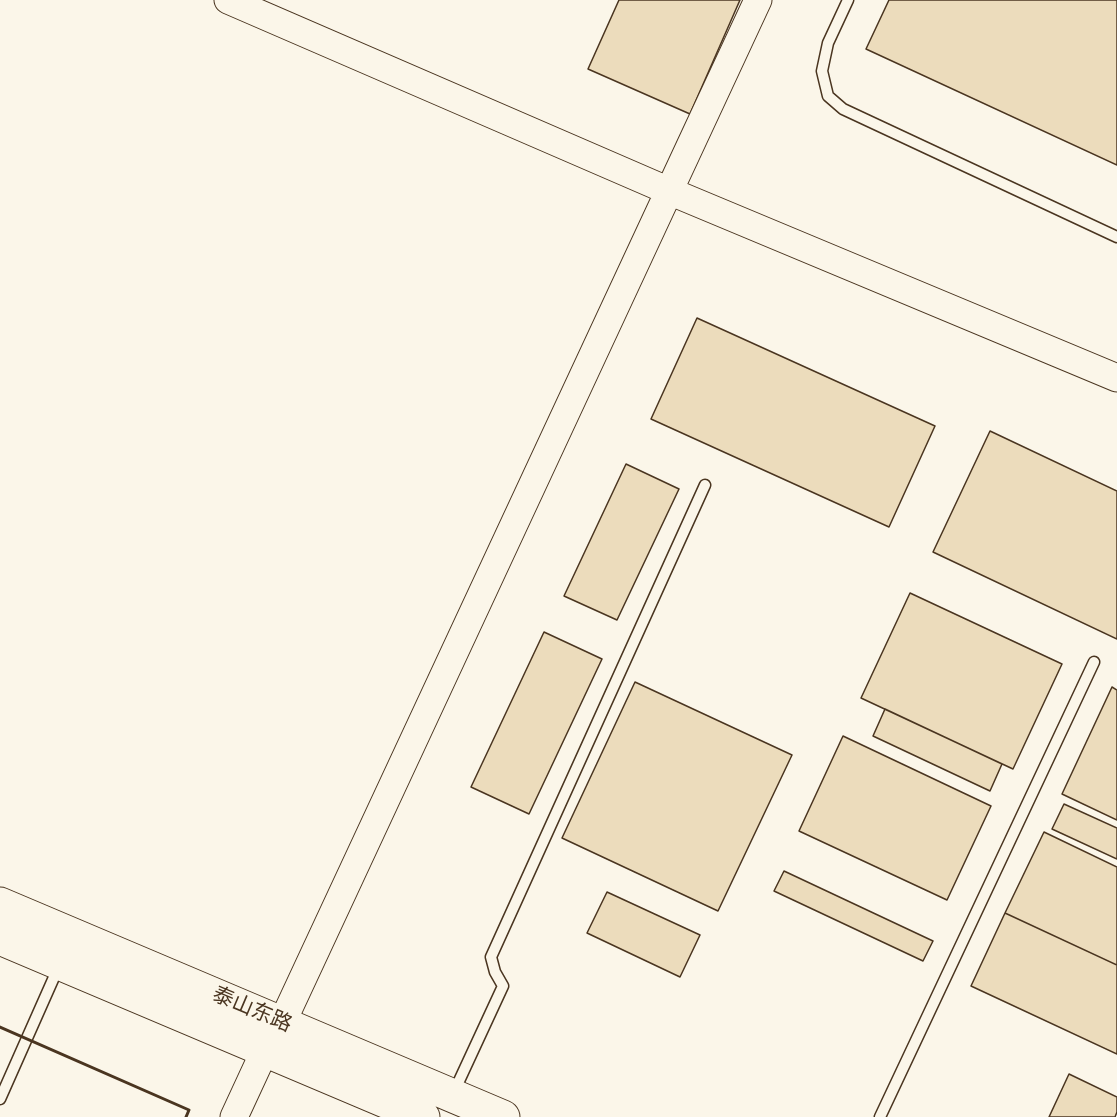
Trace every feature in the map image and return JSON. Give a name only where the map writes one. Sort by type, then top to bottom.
[{"type":"highway","name":"泰山东路","points":[[0,904],[503,1117]]},
{"type":"highway","name":"泰山东路","points":[[0,938],[423,1117]]},
{"type":"street","points":[[228,0],[669,191],[1117,378]]},
{"type":"street","points":[[282,1023],[758,0]]},
{"type":"street","points":[[234,1117],[266,1050]]},
{"type":"lane","points":[[848,0],[828,43],[822,71],[828,96],[843,109],[1117,237]]},
{"type":"lane","points":[[453,1096],[503,986],[495,972],[491,957],[705,485]]},
{"type":"lane","points":[[880,1117],[1094,662]]},
{"type":"lane","points":[[0,1099],[60,963]]},
{"type":"building","points":[[619,0],[740,0],[690,114],[588,69]]},
{"type":"building","points":[[889,0],[1117,0],[1117,165],[866,49]]},
{"type":"building","points":[[697,318],[935,426],[889,527],[651,419]]},
{"type":"building","points":[[990,431],[1117,491],[1117,639],[933,552]]},
{"type":"building","points":[[626,464],[679,489],[617,620],[564,596]]},
{"type":"building","points":[[910,593],[1062,664],[1013,769],[861,698]]},
{"type":"building","points":[[544,632],[602,659],[529,814],[471,787]]},
{"type":"building","points":[[635,682],[792,755],[718,911],[562,838]]},
{"type":"building","points":[[1112,687],[1117,690],[1117,820],[1062,794]]},
{"type":"building","points":[[885,709],[1002,764],[990,791],[873,736]]},
{"type":"building","points":[[843,736],[991,806],[947,900],[799,831]]},
{"type":"building","points":[[1064,804],[1117,828],[1117,859],[1052,829]]},
{"type":"building","points":[[1044,832],[1117,867],[1117,965],[1005,913]]},
{"type":"building","points":[[784,871],[933,941],[923,961],[774,891]]},
{"type":"building","points":[[607,892],[700,935],[680,977],[587,933]]},
{"type":"building","points":[[1005,913],[1117,965],[1117,1054],[971,986]]},
{"type":"building","points":[[1069,1074],[1117,1097],[1115,1117],[1049,1117]]},
{"type":"wall","points":[[0,1027],[189,1110],[186,1117]]}]
